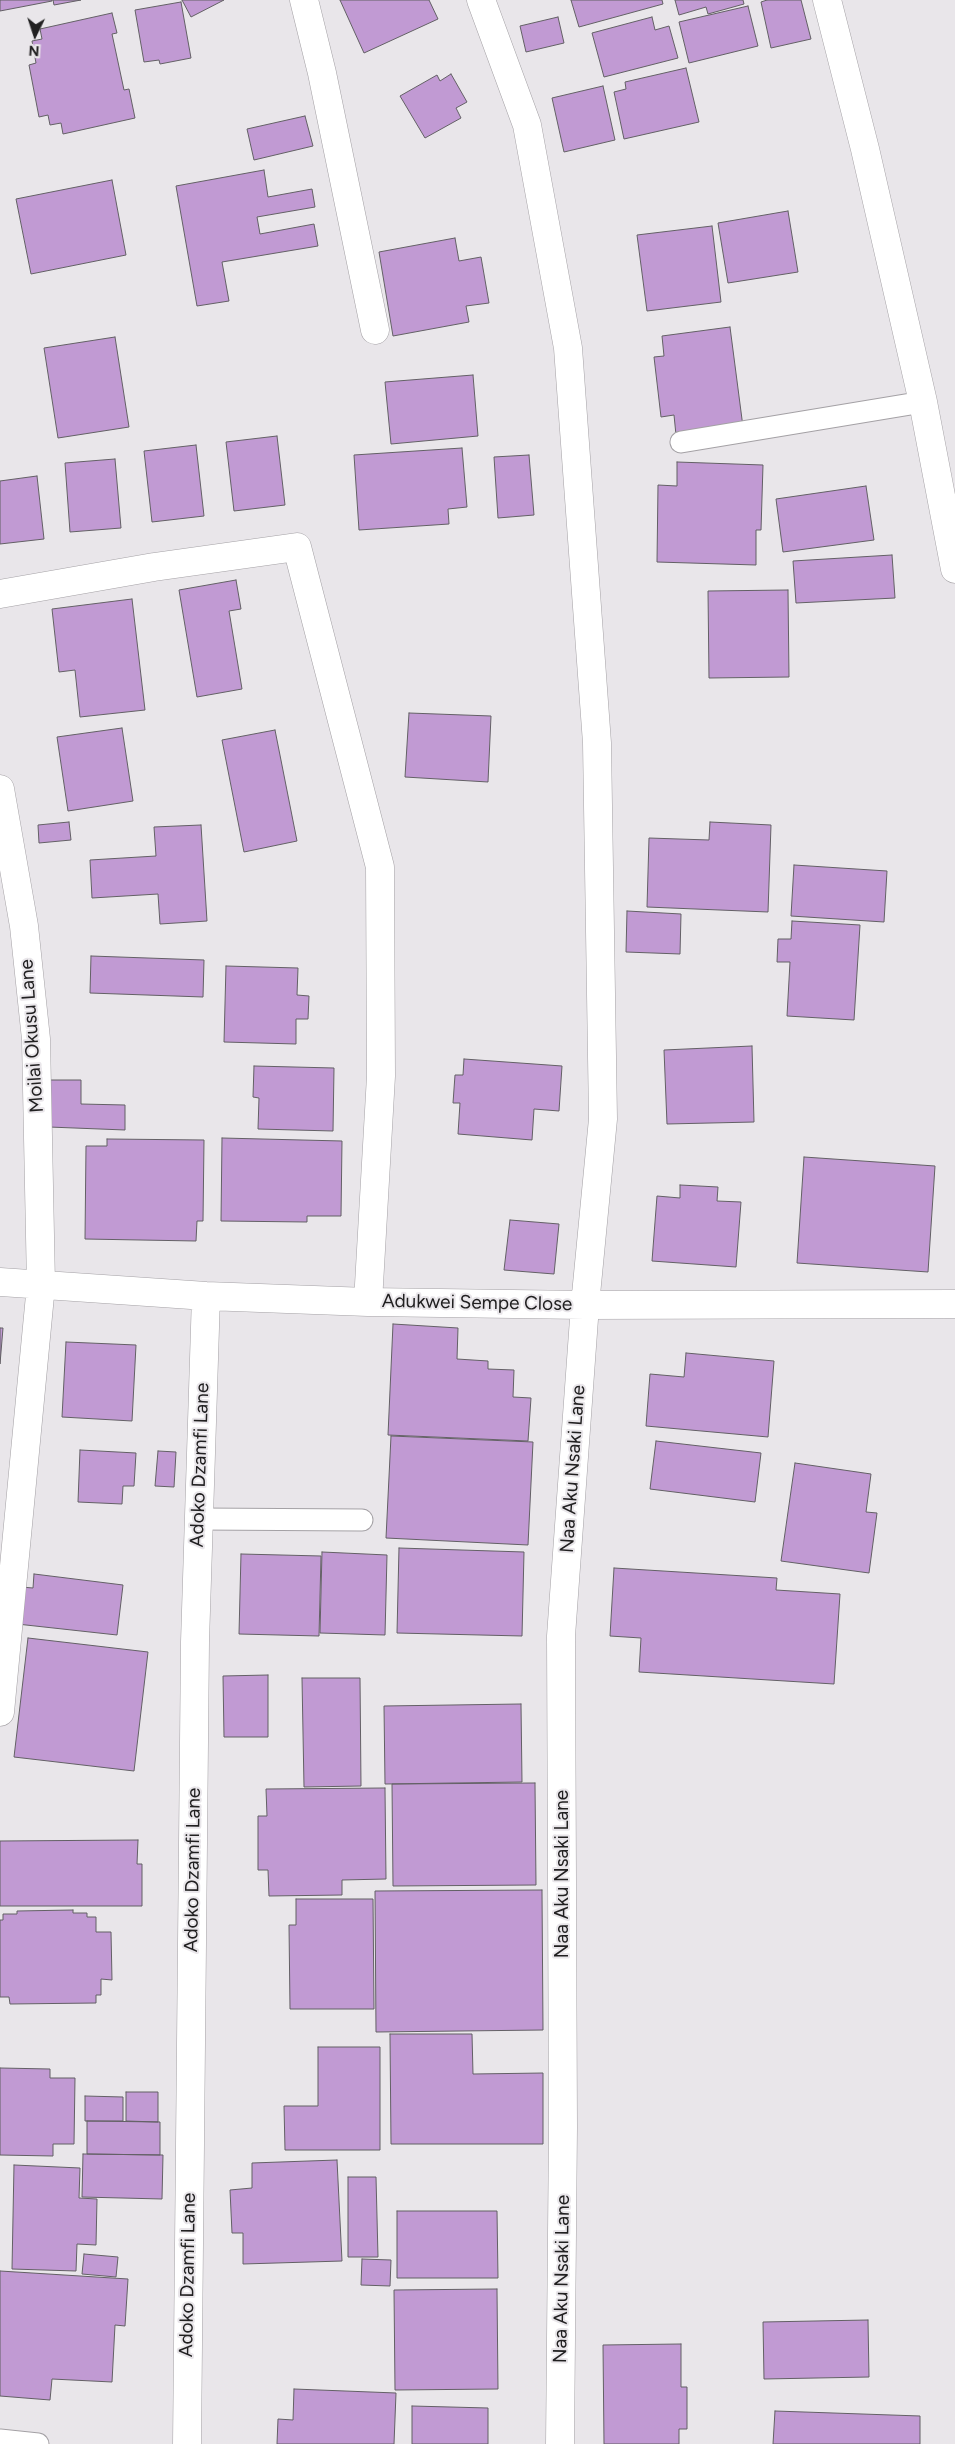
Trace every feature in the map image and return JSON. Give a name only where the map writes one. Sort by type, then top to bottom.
[{"type":"street","points":[[304,0],[322,73],[375,330]]},
{"type":"street","name":"Naa Aku Nsaki Lane","points":[[481,0],[527,125],[568,348],[597,742],[603,1119],[585,1305],[560,1636],[564,2127],[560,2444]]},
{"type":"street","points":[[827,0],[865,149],[923,402],[955,570]]},
{"type":"street","points":[[0,594],[154,567],[297,547],[380,867],[381,1076],[368,1302]]},
{"type":"street","name":"Moilai Okusu Lane","points":[[0,789],[24,926],[36,1040],[41,1285],[0,1712]]},
{"type":"street","name":"Adukwei Sempe Close","points":[[0,1282],[206,1296],[368,1302],[585,1305],[955,1304]]},
{"type":"street","name":"Adoko Dzamfi Lane","points":[[187,2444],[195,1642],[206,1296]]},
{"type":"lane","points":[[681,442],[923,402]]},
{"type":"lane","points":[[199,1519],[362,1520]]},
{"type":"lane","points":[[0,2440],[38,2444]]},
{"type":"building","points":[[0,0],[52,0],[52,1],[0,11]]},
{"type":"building","points":[[53,0],[81,0],[54,5]]},
{"type":"building","points":[[182,0],[224,0],[191,17]]},
{"type":"building","points":[[340,0],[429,0],[438,19],[364,53]]},
{"type":"building","points":[[571,0],[662,0],[663,4],[579,27]]},
{"type":"building","points":[[675,0],[743,0],[744,4],[708,14],[706,7],[679,15]]},
{"type":"building","points":[[767,0],[801,0],[811,39],[771,48],[761,2]]},
{"type":"building","points":[[181,2],[191,58],[160,64],[159,60],[144,62],[135,10]]},
{"type":"building","points":[[748,6],[758,46],[689,63],[679,22]]},
{"type":"building","points":[[112,13],[117,33],[112,34],[124,90],[129,89],[135,118],[63,134],[61,123],[50,125],[48,115],[39,117],[29,65],[36,63],[32,41],[42,39],[40,29]]},
{"type":"building","points":[[558,17],[564,43],[526,52],[520,26]]},
{"type":"building","points":[[652,17],[655,30],[669,26],[678,58],[604,77],[592,33]]},
{"type":"building","points":[[686,68],[699,122],[624,139],[614,92],[626,89],[625,82]]},
{"type":"building","points":[[451,74],[467,102],[456,108],[461,118],[425,138],[400,96],[437,75],[440,81]]},
{"type":"building","points":[[603,86],[615,140],[564,152],[552,98]]},
{"type":"building","points":[[305,116],[313,146],[254,160],[247,129]]},
{"type":"building","points":[[264,170],[268,197],[312,189],[315,207],[257,217],[260,234],[314,224],[318,246],[222,262],[229,301],[197,306],[176,186]]},
{"type":"building","points":[[112,180],[126,255],[31,274],[16,199]]},
{"type":"building","points":[[788,211],[798,272],[728,283],[718,223]]},
{"type":"building","points":[[712,226],[721,302],[647,311],[637,235]]},
{"type":"building","points":[[455,238],[459,261],[481,257],[489,303],[466,306],[469,322],[393,336],[379,252]]},
{"type":"building","points":[[730,327],[743,427],[676,435],[674,415],[661,417],[654,357],[664,356],[662,336]]},
{"type":"building","points":[[115,337],[129,427],[58,438],[44,348]]},
{"type":"building","points":[[473,375],[478,436],[391,444],[385,382]]},
{"type":"building","points":[[277,436],[285,505],[234,511],[226,442]]},
{"type":"building","points":[[196,445],[204,516],[152,522],[144,451]]},
{"type":"building","points":[[462,448],[467,507],[448,509],[449,524],[359,530],[354,455]]},
{"type":"building","points":[[529,455],[534,515],[498,518],[494,457]]},
{"type":"building","points":[[115,459],[121,528],[70,532],[65,463]]},
{"type":"building","points":[[677,462],[763,465],[761,530],[756,530],[756,565],[657,562],[658,485],[677,486]]},
{"type":"building","points":[[37,476],[44,539],[0,544],[0,481]]},
{"type":"building","points":[[866,486],[874,540],[783,552],[776,499]]},
{"type":"building","points":[[892,555],[895,598],[796,603],[793,561]]},
{"type":"building","points":[[236,580],[241,609],[229,611],[242,689],[197,697],[179,590]]},
{"type":"building","points":[[788,590],[789,677],[709,678],[708,591]]},
{"type":"building","points":[[132,599],[145,710],[80,717],[75,670],[59,672],[52,609]]},
{"type":"building","points":[[409,713],[491,716],[488,782],[405,777]]},
{"type":"building","points":[[122,728],[133,801],[68,811],[57,737]]},
{"type":"building","points":[[275,730],[297,841],[244,852],[222,740]]},
{"type":"building","points":[[69,822],[71,840],[39,843],[38,825]]},
{"type":"building","points":[[710,822],[771,825],[768,912],[647,907],[649,838],[709,840]]},
{"type":"building","points":[[201,825],[207,921],[160,924],[158,894],[92,898],[90,860],[156,856],[154,827]]},
{"type":"building","points":[[794,865],[887,871],[884,922],[791,916]]},
{"type":"building","points":[[627,911],[681,914],[680,954],[626,952]]},
{"type":"building","points":[[792,921],[860,925],[854,1020],[787,1016],[790,962],[777,962],[778,939],[791,939]]},
{"type":"building","points":[[91,956],[204,960],[203,997],[90,993]]},
{"type":"building","points":[[226,966],[298,968],[297,995],[309,996],[308,1019],[296,1019],[296,1044],[224,1042]]},
{"type":"building","points":[[752,1046],[754,1122],[667,1124],[664,1050]]},
{"type":"building","points":[[464,1059],[562,1066],[559,1111],[534,1109],[532,1140],[458,1134],[460,1103],[453,1103],[455,1075],[463,1075]]},
{"type":"building","points":[[254,1066],[334,1068],[333,1131],[258,1129],[259,1098],[253,1097]]},
{"type":"building","points":[[50,1080],[81,1080],[81,1104],[125,1105],[125,1130],[49,1127]]},
{"type":"building","points":[[222,1138],[342,1141],[341,1216],[307,1216],[307,1222],[221,1221]]},
{"type":"building","points":[[107,1139],[204,1140],[203,1221],[197,1221],[196,1241],[85,1239],[86,1146],[107,1146]]},
{"type":"building","points":[[804,1157],[935,1166],[928,1272],[797,1263]]},
{"type":"building","points":[[680,1185],[718,1187],[717,1201],[741,1202],[736,1267],[652,1261],[657,1196],[680,1198]]},
{"type":"building","points":[[510,1220],[559,1224],[554,1274],[504,1270]]},
{"type":"building","points":[[393,1324],[458,1328],[457,1359],[488,1361],[488,1369],[514,1370],[513,1397],[531,1398],[528,1441],[388,1435]]},
{"type":"building","points":[[0,1328],[3,1328],[0,1364]]},
{"type":"building","points":[[66,1342],[136,1345],[132,1421],[62,1417]]},
{"type":"building","points":[[686,1353],[774,1361],[768,1437],[646,1426],[650,1374],[684,1377]]},
{"type":"building","points":[[391,1436],[533,1442],[528,1545],[386,1538]]},
{"type":"building","points":[[656,1441],[761,1453],[755,1502],[650,1489]]},
{"type":"building","points":[[80,1450],[136,1453],[134,1486],[123,1486],[122,1504],[78,1502]]},
{"type":"building","points":[[158,1451],[176,1452],[174,1487],[155,1486]]},
{"type":"building","points":[[795,1463],[871,1474],[866,1512],[877,1513],[869,1573],[781,1561]]},
{"type":"building","points":[[399,1548],[524,1552],[522,1636],[397,1633]]},
{"type":"building","points":[[322,1552],[387,1555],[385,1635],[320,1633]]},
{"type":"building","points":[[241,1554],[321,1556],[319,1636],[239,1634]]},
{"type":"building","points":[[614,1568],[777,1578],[776,1590],[840,1594],[834,1684],[639,1672],[641,1638],[610,1636]]},
{"type":"building","points":[[34,1574],[123,1585],[117,1635],[17,1624],[21,1587],[33,1588]]},
{"type":"building","points":[[28,1638],[148,1652],[134,1771],[14,1757]]},
{"type":"building","points":[[268,1675],[268,1737],[224,1737],[223,1676]]},
{"type":"building","points":[[302,1678],[360,1678],[361,1786],[304,1787]]},
{"type":"building","points":[[521,1704],[522,1782],[385,1784],[384,1706]]},
{"type":"building","points":[[535,1783],[536,1885],[393,1886],[392,1784]]},
{"type":"building","points":[[385,1788],[386,1879],[342,1880],[342,1895],[269,1896],[268,1870],[258,1870],[258,1816],[267,1816],[266,1789]]},
{"type":"building","points":[[138,1840],[137,1864],[142,1864],[142,1906],[0,1906],[0,1841]]},
{"type":"building","points":[[542,1890],[543,2030],[376,2032],[375,1891]]},
{"type":"building","points":[[296,1899],[373,1899],[374,2009],[290,2009],[289,1925],[296,1925]]},
{"type":"building","points":[[73,1910],[73,1913],[87,1913],[87,1917],[96,1917],[96,1932],[111,1932],[112,1980],[101,1979],[101,1995],[96,1995],[96,2003],[10,2004],[9,1997],[0,1997],[0,1920],[3,1920],[3,1914],[17,1914],[17,1911]]},
{"type":"building","points":[[390,2034],[472,2034],[473,2074],[543,2073],[543,2144],[391,2144]]},
{"type":"building","points":[[318,2047],[380,2047],[380,2150],[285,2150],[284,2106],[318,2106]]},
{"type":"building","points":[[0,2068],[50,2069],[50,2078],[75,2078],[74,2144],[53,2144],[53,2156],[0,2155]]},
{"type":"building","points":[[126,2092],[158,2092],[158,2122],[126,2121]]},
{"type":"building","points":[[85,2096],[123,2097],[123,2121],[85,2121]]},
{"type":"building","points":[[87,2121],[160,2122],[160,2155],[87,2154]]},
{"type":"building","points":[[83,2154],[163,2155],[162,2199],[82,2197]]},
{"type":"building","points":[[337,2160],[342,2261],[243,2264],[243,2233],[232,2233],[230,2190],[252,2188],[252,2163]]},
{"type":"building","points":[[14,2165],[80,2168],[79,2198],[97,2199],[96,2245],[77,2244],[76,2271],[12,2269]]},
{"type":"building","points":[[348,2177],[376,2177],[378,2257],[348,2257]]},
{"type":"building","points":[[397,2211],[497,2211],[498,2278],[397,2278]]},
{"type":"building","points":[[84,2254],[118,2257],[116,2277],[82,2274]]},
{"type":"building","points":[[362,2259],[391,2260],[390,2286],[361,2285]]},
{"type":"building","points":[[0,2271],[128,2279],[125,2326],[115,2325],[112,2382],[52,2379],[50,2400],[0,2396]]},
{"type":"building","points":[[497,2289],[498,2389],[395,2390],[394,2290]]},
{"type":"building","points":[[868,2320],[869,2377],[764,2379],[763,2322]]},
{"type":"building","points":[[681,2344],[681,2387],[687,2387],[687,2429],[679,2429],[679,2444],[604,2444],[603,2345]]},
{"type":"building","points":[[294,2389],[396,2393],[394,2444],[277,2444],[278,2419],[293,2420]]},
{"type":"building","points":[[412,2406],[488,2408],[488,2444],[412,2444]]},
{"type":"building","points":[[775,2411],[920,2416],[920,2444],[773,2444]]}]
